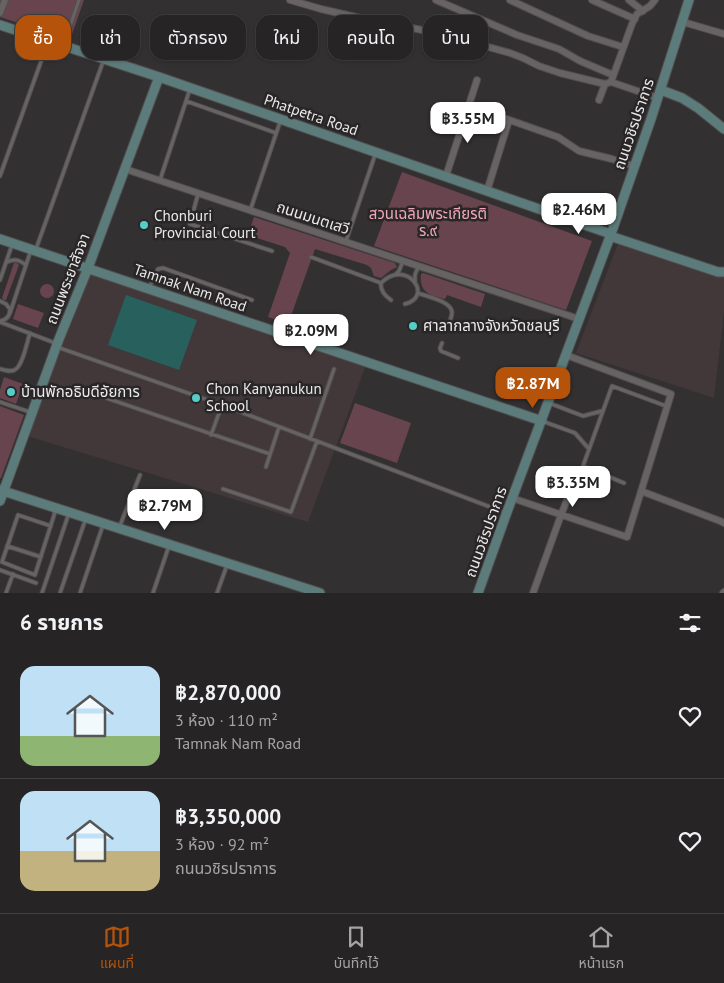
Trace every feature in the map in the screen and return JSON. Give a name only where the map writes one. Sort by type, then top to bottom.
[{"type":"street","points":[[0,13],[5,0]]},
{"type":"street","points":[[290,0],[320,9],[438,33],[510,53],[560,73],[610,81],[682,98],[724,129]]},
{"type":"street","points":[[436,0],[517,35],[559,49],[610,81]]},
{"type":"street","points":[[510,0],[588,36],[623,47]]},
{"type":"street","points":[[592,0],[635,19]]},
{"type":"street","points":[[629,0],[643,11]]},
{"type":"street","points":[[599,100],[610,81],[637,14],[650,6],[655,0]]},
{"type":"street","name":"ถนนวชิรปราการ","points":[[478,593],[610,235],[660,94],[689,0]]},
{"type":"street","points":[[683,22],[724,34]]},
{"type":"street","name":"Phatpetra Road","points":[[0,25],[15,30]]},
{"type":"street","name":"Phatpetra Road","points":[[107,60],[446,176],[610,235],[718,272],[724,272]]},
{"type":"street","name":"ถนนพระยาสัจจา","points":[[0,501],[2,491],[159,77]]},
{"type":"street","points":[[446,176],[477,80]]},
{"type":"street","points":[[470,106],[558,137],[579,151],[612,158],[634,166]]},
{"type":"street","points":[[487,191],[509,120]]},
{"type":"street","name":"ถนนมนตเสวี","points":[[124,169],[579,319]]},
{"type":"street","name":"Tamnak Nam Road","points":[[0,239],[542,421]]},
{"type":"street","points":[[512,498],[627,537],[670,394],[566,355]]},
{"type":"street","points":[[533,593],[577,475]]},
{"type":"street","points":[[2,491],[227,563],[298,590],[320,593]]},
{"type":"street","points":[[641,491],[724,524]]},
{"type":"lane","points":[[71,23],[79,0]]},
{"type":"lane","points":[[0,176],[42,60]]},
{"type":"lane","points":[[0,321],[6,319],[10,313],[26,265],[34,250],[104,60]]},
{"type":"lane","points":[[159,181],[191,88]]},
{"type":"lane","points":[[186,102],[276,132]]},
{"type":"lane","points":[[250,211],[281,119]]},
{"type":"lane","points":[[345,242],[376,152]]},
{"type":"lane","points":[[198,194],[190,224],[272,251]]},
{"type":"lane","points":[[0,280],[13,243]]},
{"type":"lane","points":[[311,257],[381,283]]},
{"type":"lane","points":[[6,262],[16,259],[26,265]]},
{"type":"lane","points":[[396,275],[403,261]]},
{"type":"lane","points":[[415,284],[418,266]]},
{"type":"lane","points":[[149,289],[158,270],[163,268],[252,300]]},
{"type":"lane","points":[[381,283],[389,277],[396,275],[409,276],[415,284],[418,297],[405,304]]},
{"type":"lane","points":[[381,283],[382,291],[391,300]]},
{"type":"lane","points":[[418,293],[447,303],[451,308],[452,314],[448,328]]},
{"type":"lane","points":[[0,301],[6,304],[10,309],[10,313]]},
{"type":"lane","points":[[0,321],[57,346],[507,513]]},
{"type":"lane","points":[[0,369],[10,371],[16,369],[21,363],[30,333]]},
{"type":"lane","points":[[442,343],[441,351],[458,358]]},
{"type":"lane","points":[[310,439],[334,369]]},
{"type":"lane","points":[[624,483],[583,466],[612,386],[667,406]]},
{"type":"lane","points":[[74,388],[270,454]]},
{"type":"lane","points":[[0,402],[32,413]]},
{"type":"lane","points":[[548,403],[583,416],[603,411]]},
{"type":"lane","points":[[211,435],[222,406]]},
{"type":"lane","points":[[542,421],[575,433],[589,450]]},
{"type":"lane","points":[[266,467],[279,427]]},
{"type":"lane","points":[[223,489],[291,512],[317,441]]},
{"type":"lane","points":[[119,528],[140,475]]},
{"type":"lane","points":[[4,563],[35,574],[56,508]]},
{"type":"lane","points":[[42,593],[69,512]]},
{"type":"lane","points":[[36,583],[1,570],[4,563],[2,562],[18,515],[51,526]]},
{"type":"lane","points":[[60,593],[86,518]]},
{"type":"lane","points":[[80,593],[104,524]]},
{"type":"lane","points":[[153,593],[170,545]]},
{"type":"lane","points":[[7,546],[41,558]]},
{"type":"lane","points":[[217,593],[227,563]]},
{"type":"lane","points":[[6,593],[12,574]]},
{"type":"shaded area","points":[[619,241],[724,278],[724,312],[714,398],[576,353]]},
{"type":"shaded area","name":"Chon Kanyanukun School","points":[[88,268],[367,362],[308,522],[24,435]]},
{"type":"green space","points":[[0,0],[84,0],[71,37],[71,15],[15,15],[15,22],[0,17]]},
{"type":"green space","name":"สวนเฉลิมพระเกียรติ ร.๙","points":[[402,172],[592,241],[566,310],[374,246]]},
{"type":"green space","points":[[254,217],[395,263],[397,267],[381,278],[374,276],[371,268],[367,265],[315,249],[288,324],[268,317],[290,253],[285,247],[248,235]]},
{"type":"green space","points":[[16,262],[19,265],[6,300],[4,300],[2,298],[14,263]]},
{"type":"green space","points":[[423,273],[485,294],[481,307],[447,295],[445,299],[430,294],[422,285],[421,274]]},
{"type":"green space","points":[[44,284],[50,284],[54,291],[50,298],[44,298],[40,294],[40,288]]},
{"type":"green space","points":[[18,304],[44,313],[38,328],[13,319]]},
{"type":"green space","points":[[4,377],[23,384],[16,404],[0,398]]},
{"type":"green space","points":[[355,403],[411,423],[397,463],[340,443]]},
{"type":"green space","points":[[0,406],[24,415],[1,478],[0,478]]},
{"type":"water","points":[[126,295],[197,320],[179,370],[108,345]]},
{"type":"place","name":"Chonburi Provincial Court","points":[[144,225]]},
{"type":"place","name":"ศาลากลางจังหวัดชลบุรี","points":[[413,326]]},
{"type":"place","name":"บ้านพักอธิบดีอัยการ","points":[[11,392]]},
{"type":"place","name":"Chon Kanyanukun School","points":[[196,398]]}]
